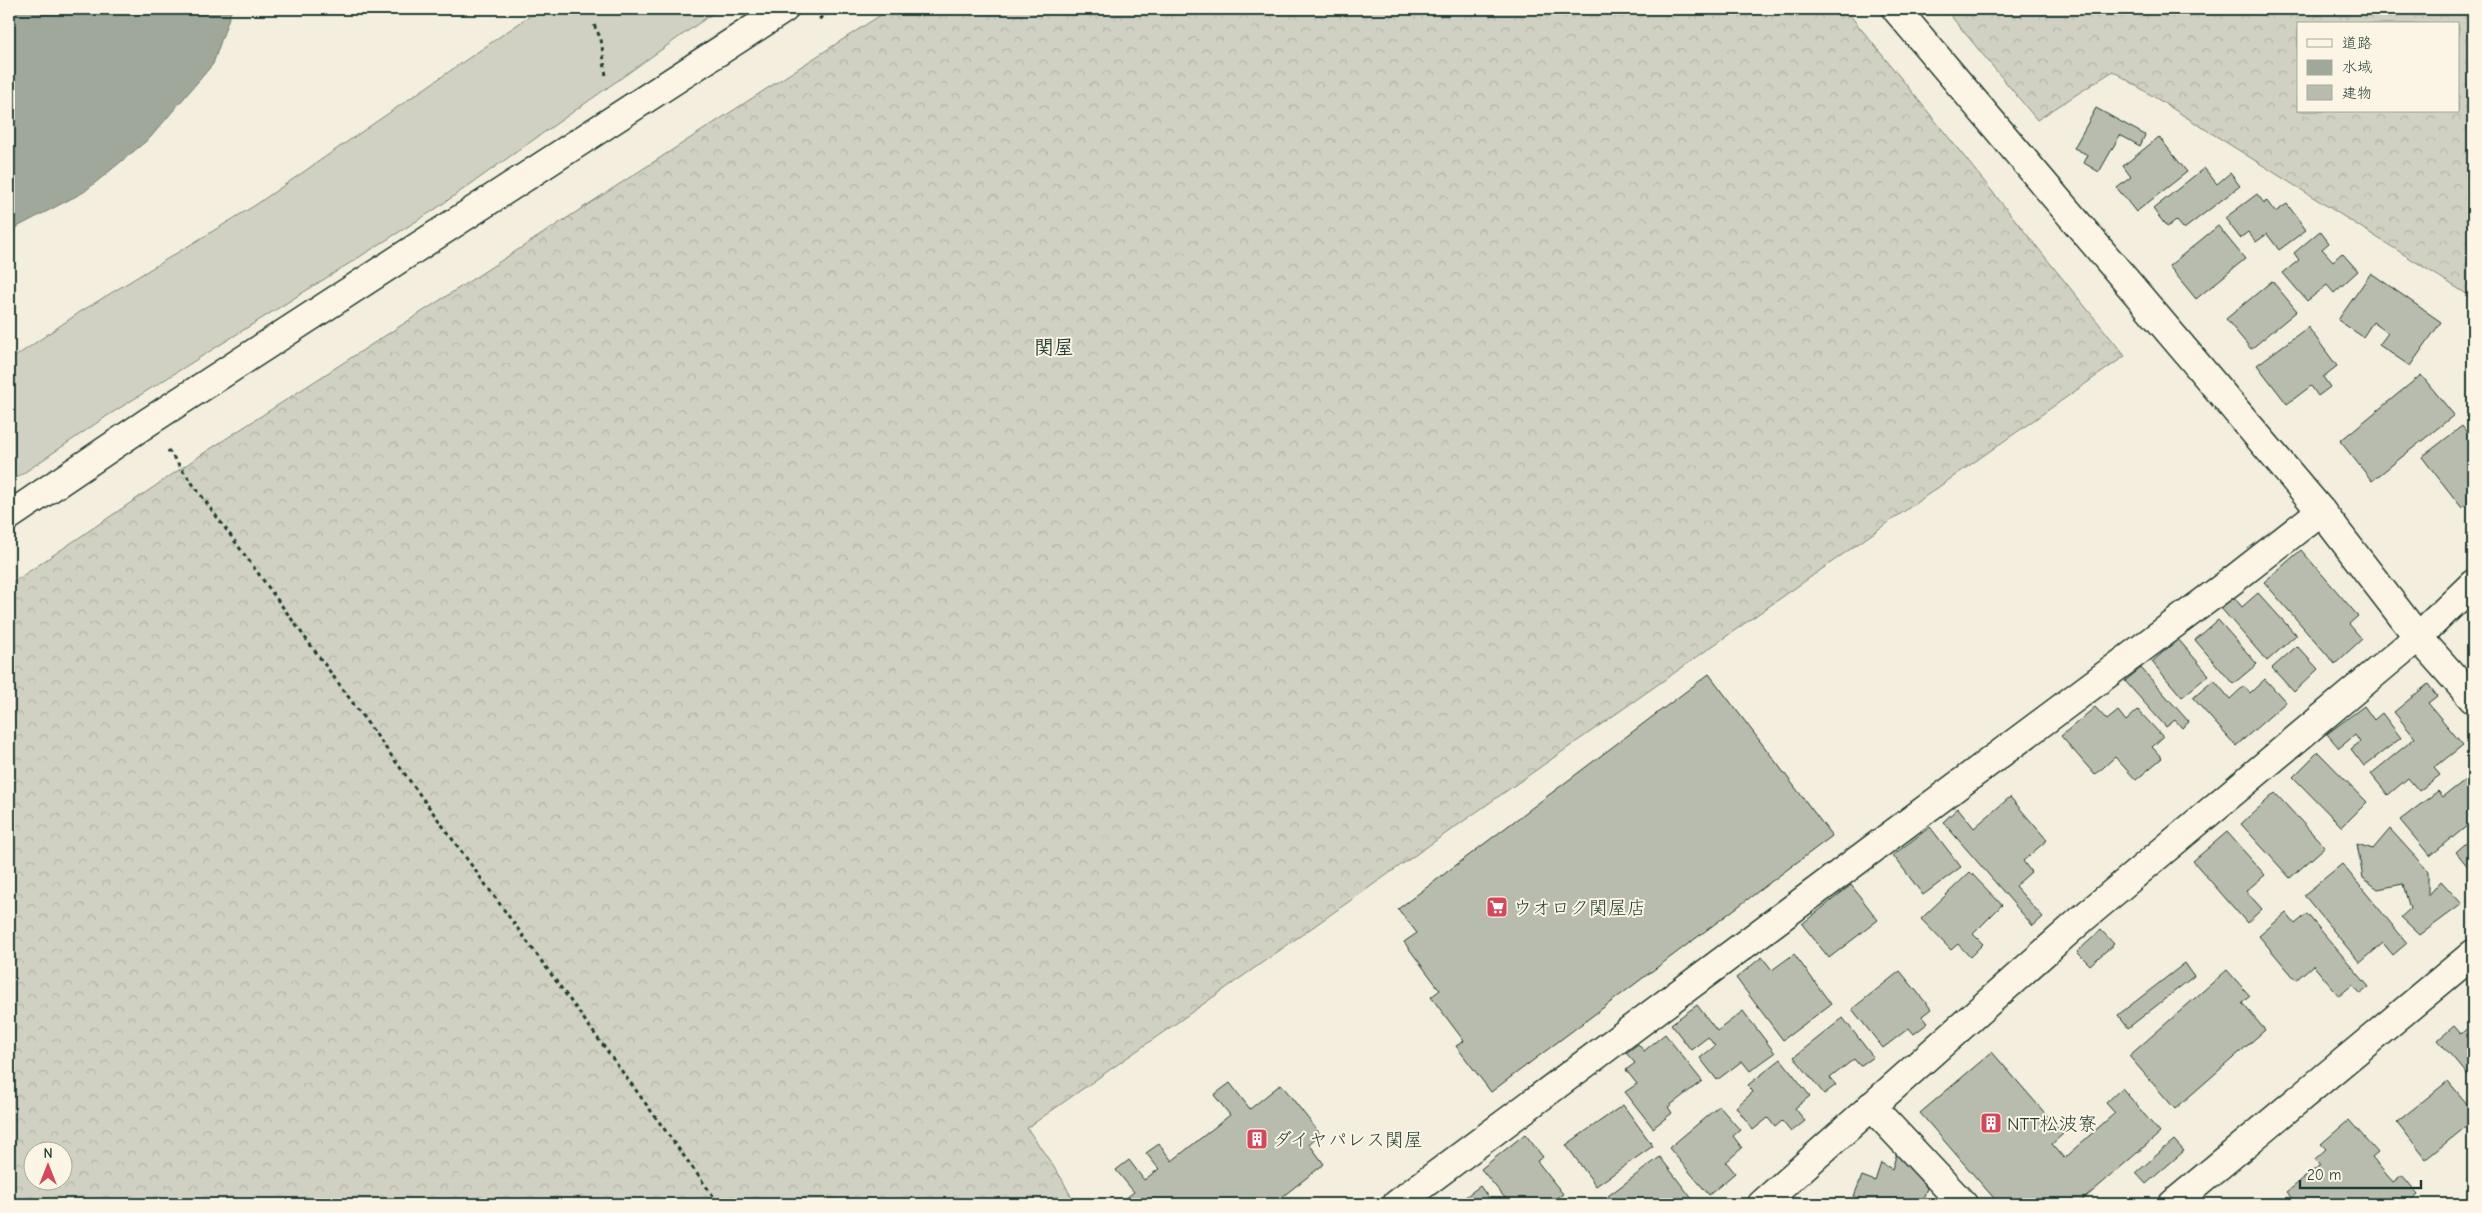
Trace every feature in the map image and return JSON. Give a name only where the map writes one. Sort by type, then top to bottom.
[{"type":"street","points":[[9,516],[148,422],[784,9]]},
{"type":"street","points":[[1896,9],[2321,511],[2418,636],[2473,699]]},
{"type":"street","points":[[1397,1204],[2233,580],[2321,511]]},
{"type":"street","points":[[1762,1204],[2082,919],[2418,636],[2473,584]]},
{"type":"street","points":[[2174,1204],[2473,954]]},
{"type":"street","points":[[1872,1106],[1953,1201]]},
{"type":"path","points":[[594,25],[601,40],[606,76]]},
{"type":"path","points":[[148,422],[719,1204]]},
{"type":"green space","points":[[540,9],[719,9],[434,210],[107,416],[9,483],[9,361],[80,312],[254,206]]},
{"type":"green space","points":[[890,9],[1845,9],[2125,356],[1027,1128],[1062,1179],[1075,1204],[9,1204],[9,585],[207,451]]},
{"type":"green space","points":[[1945,9],[2473,9],[2473,298],[2113,71],[2037,120]]},
{"type":"water","points":[[9,9],[232,9],[213,64],[150,138],[84,192],[15,228],[9,218]]},
{"type":"building","points":[[2096,108],[2145,135],[2140,146],[2120,135],[2099,172],[2084,163],[2088,155],[2074,148]]},
{"type":"building","points":[[2159,137],[2187,172],[2136,212],[2117,188],[2131,177],[2123,166]]},
{"type":"building","points":[[2204,168],[2217,184],[2230,173],[2240,186],[2184,229],[2176,220],[2167,227],[2153,209]]},
{"type":"building","points":[[2257,194],[2264,203],[2266,200],[2275,212],[2287,204],[2306,230],[2279,250],[2267,234],[2256,242],[2248,232],[2240,238],[2225,218]]},
{"type":"building","points":[[2218,226],[2245,259],[2196,299],[2169,266]]},
{"type":"building","points":[[2320,231],[2329,243],[2322,249],[2333,261],[2342,253],[2358,271],[2334,293],[2327,285],[2307,301],[2283,273],[2299,260],[2294,253]]},
{"type":"building","points":[[2371,273],[2441,322],[2410,366],[2379,345],[2388,333],[2373,322],[2363,337],[2338,320]]},
{"type":"building","points":[[2272,281],[2297,311],[2251,349],[2226,319]]},
{"type":"building","points":[[2308,327],[2337,366],[2323,377],[2330,387],[2318,396],[2311,386],[2287,404],[2257,365]]},
{"type":"building","points":[[2421,375],[2454,415],[2372,481],[2340,441]]},
{"type":"building","points":[[2462,426],[2473,441],[2473,499],[2462,508],[2422,457]]},
{"type":"building","points":[[2301,550],[2358,616],[2349,624],[2362,639],[2335,664],[2264,582]]},
{"type":"building","points":[[2258,593],[2296,635],[2267,661],[2220,607],[2233,596],[2242,607]]},
{"type":"building","points":[[2218,620],[2257,664],[2233,684],[2195,640]]},
{"type":"building","points":[[2178,639],[2209,675],[2182,697],[2152,662]]},
{"type":"building","points":[[2297,646],[2318,669],[2294,692],[2272,668]]},
{"type":"building","points":[[2141,668],[2189,722],[2182,728],[2175,720],[2166,727],[2125,681]]},
{"type":"building","points":[[1709,674],[1832,836],[1491,1092],[1456,1046],[1464,1041],[1431,997],[1440,990],[1404,942],[1417,933],[1398,909]]},
{"type":"building","points":[[2265,679],[2286,702],[2236,746],[2193,698],[2214,680],[2230,699],[2244,686],[2250,693]]},
{"type":"building","points":[[2428,684],[2437,696],[2428,703],[2463,745],[2434,768],[2440,775],[2419,791],[2408,778],[2388,795],[2371,774],[2415,738],[2394,712]]},
{"type":"building","points":[[2364,706],[2374,720],[2382,713],[2401,738],[2364,766],[2351,749],[2360,742],[2355,735],[2339,748],[2327,734]]},
{"type":"building","points":[[2095,707],[2107,720],[2118,711],[2126,721],[2138,710],[2163,737],[2152,747],[2162,758],[2136,780],[2115,757],[2095,775],[2061,736]]},
{"type":"building","points":[[2318,752],[2367,802],[2342,827],[2293,777]]},
{"type":"building","points":[[2469,777],[2473,783],[2473,821],[2430,856],[2400,820],[2438,791],[2443,797]]},
{"type":"building","points":[[2275,793],[2325,847],[2290,878],[2241,824]]},
{"type":"building","points":[[2010,797],[2047,840],[2023,861],[2031,872],[2015,886],[2043,917],[2033,926],[1943,822],[1958,808],[1974,828]]},
{"type":"building","points":[[1930,827],[1961,867],[1923,895],[1893,855]]},
{"type":"building","points":[[2390,829],[2428,871],[2428,896],[2441,881],[2462,904],[2420,935],[2401,917],[2410,909],[2403,884],[2378,889],[2363,878],[2357,844],[2373,849]]},
{"type":"building","points":[[2227,832],[2265,875],[2246,891],[2262,909],[2247,923],[2193,861]]},
{"type":"building","points":[[2473,837],[2473,873],[2456,852]]},
{"type":"building","points":[[2342,864],[2407,943],[2393,955],[2383,943],[2360,963],[2304,895]]},
{"type":"building","points":[[1970,872],[2002,905],[1973,934],[1983,944],[1970,957],[1958,944],[1951,950],[1921,919]]},
{"type":"building","points":[[1851,885],[1878,920],[1829,958],[1802,924]]},
{"type":"building","points":[[2286,913],[2295,924],[2307,914],[2369,987],[2360,994],[2352,985],[2339,996],[2313,965],[2296,980],[2259,936]]},
{"type":"building","points":[[2101,930],[2114,944],[2090,965],[2077,952]]},
{"type":"building","points":[[1794,954],[1831,1004],[1783,1040],[1736,978],[1762,957],[1772,970]]},
{"type":"building","points":[[2185,963],[2194,976],[2128,1028],[2118,1015]]},
{"type":"building","points":[[2227,970],[2250,996],[2242,1003],[2265,1030],[2175,1109],[2129,1056]]},
{"type":"building","points":[[1900,971],[1931,1009],[1922,1016],[1928,1023],[1914,1034],[1909,1028],[1883,1048],[1852,1009]]},
{"type":"building","points":[[1697,1005],[1717,1031],[1743,1011],[1775,1053],[1750,1071],[1742,1061],[1717,1080],[1700,1058],[1715,1046],[1708,1037],[1691,1050],[1671,1024]]},
{"type":"building","points":[[1843,1018],[1873,1057],[1860,1066],[1854,1059],[1830,1078],[1836,1085],[1824,1094],[1794,1057]]},
{"type":"building","points":[[2473,1023],[2473,1081],[2438,1040],[2454,1026],[2461,1034]]},
{"type":"building","points":[[1665,1034],[1702,1081],[1668,1107],[1672,1113],[1653,1128],[1625,1092],[1637,1084],[1626,1070],[1635,1063],[1626,1053],[1638,1044],[1644,1051]]},
{"type":"building","name":"NTT松波寮","points":[[1992,1052],[2063,1134],[2052,1144],[2064,1158],[2115,1113],[2106,1103],[2122,1088],[2160,1133],[2078,1204],[1999,1204],[1920,1113]]},
{"type":"building","points":[[1781,1059],[1810,1096],[1795,1108],[1805,1121],[1791,1132],[1782,1121],[1775,1127],[1768,1118],[1753,1130],[1736,1107],[1753,1092],[1748,1085]]},
{"type":"building","points":[[2448,1081],[2473,1111],[2473,1121],[2426,1159],[2397,1122]]},
{"type":"building","name":"ダイヤパレス関屋","points":[[1230,1083],[1250,1109],[1281,1084],[1320,1134],[1309,1144],[1324,1164],[1273,1204],[1118,1204],[1134,1192],[1116,1170],[1129,1160],[1144,1180],[1159,1169],[1146,1153],[1159,1144],[1172,1161],[1230,1115],[1214,1095]]},
{"type":"building","points":[[1623,1105],[1653,1146],[1596,1186],[1566,1145]]},
{"type":"building","points":[[1719,1106],[1740,1130],[1733,1136],[1742,1148],[1726,1162],[1735,1173],[1709,1195],[1669,1148]]},
{"type":"building","points":[[2349,1120],[2378,1153],[2372,1158],[2393,1182],[2402,1175],[2418,1194],[2412,1199],[2417,1204],[2298,1204],[2287,1192],[2320,1165],[2315,1159],[2326,1149],[2321,1144]]},
{"type":"building","points":[[1525,1134],[1543,1157],[1537,1161],[1563,1194],[1549,1204],[1510,1204],[1481,1169]]},
{"type":"building","points":[[2174,1140],[2184,1151],[2146,1184],[2136,1173]]},
{"type":"building","points":[[1898,1150],[1927,1188],[1921,1204],[1867,1204],[1868,1202],[1854,1196],[1862,1176],[1875,1181],[1881,1163],[1892,1169]]},
{"type":"building","points":[[1660,1157],[1696,1204],[1614,1204],[1608,1196]]},
{"type":"building","points":[[1480,1186],[1493,1204],[1456,1204]]},
{"type":"building","points":[[1795,1198],[1810,1204],[1793,1204]]},
{"type":"place","name":"ウオロク関屋店","points":[[1497,907]]},
{"type":"place","name":"NTT松波寮","points":[[1991,1123]]},
{"type":"place","name":"ダイヤパレス関屋","points":[[1257,1139]]},
{"type":"district","name":"関屋","points":[[1054,347]]}]
